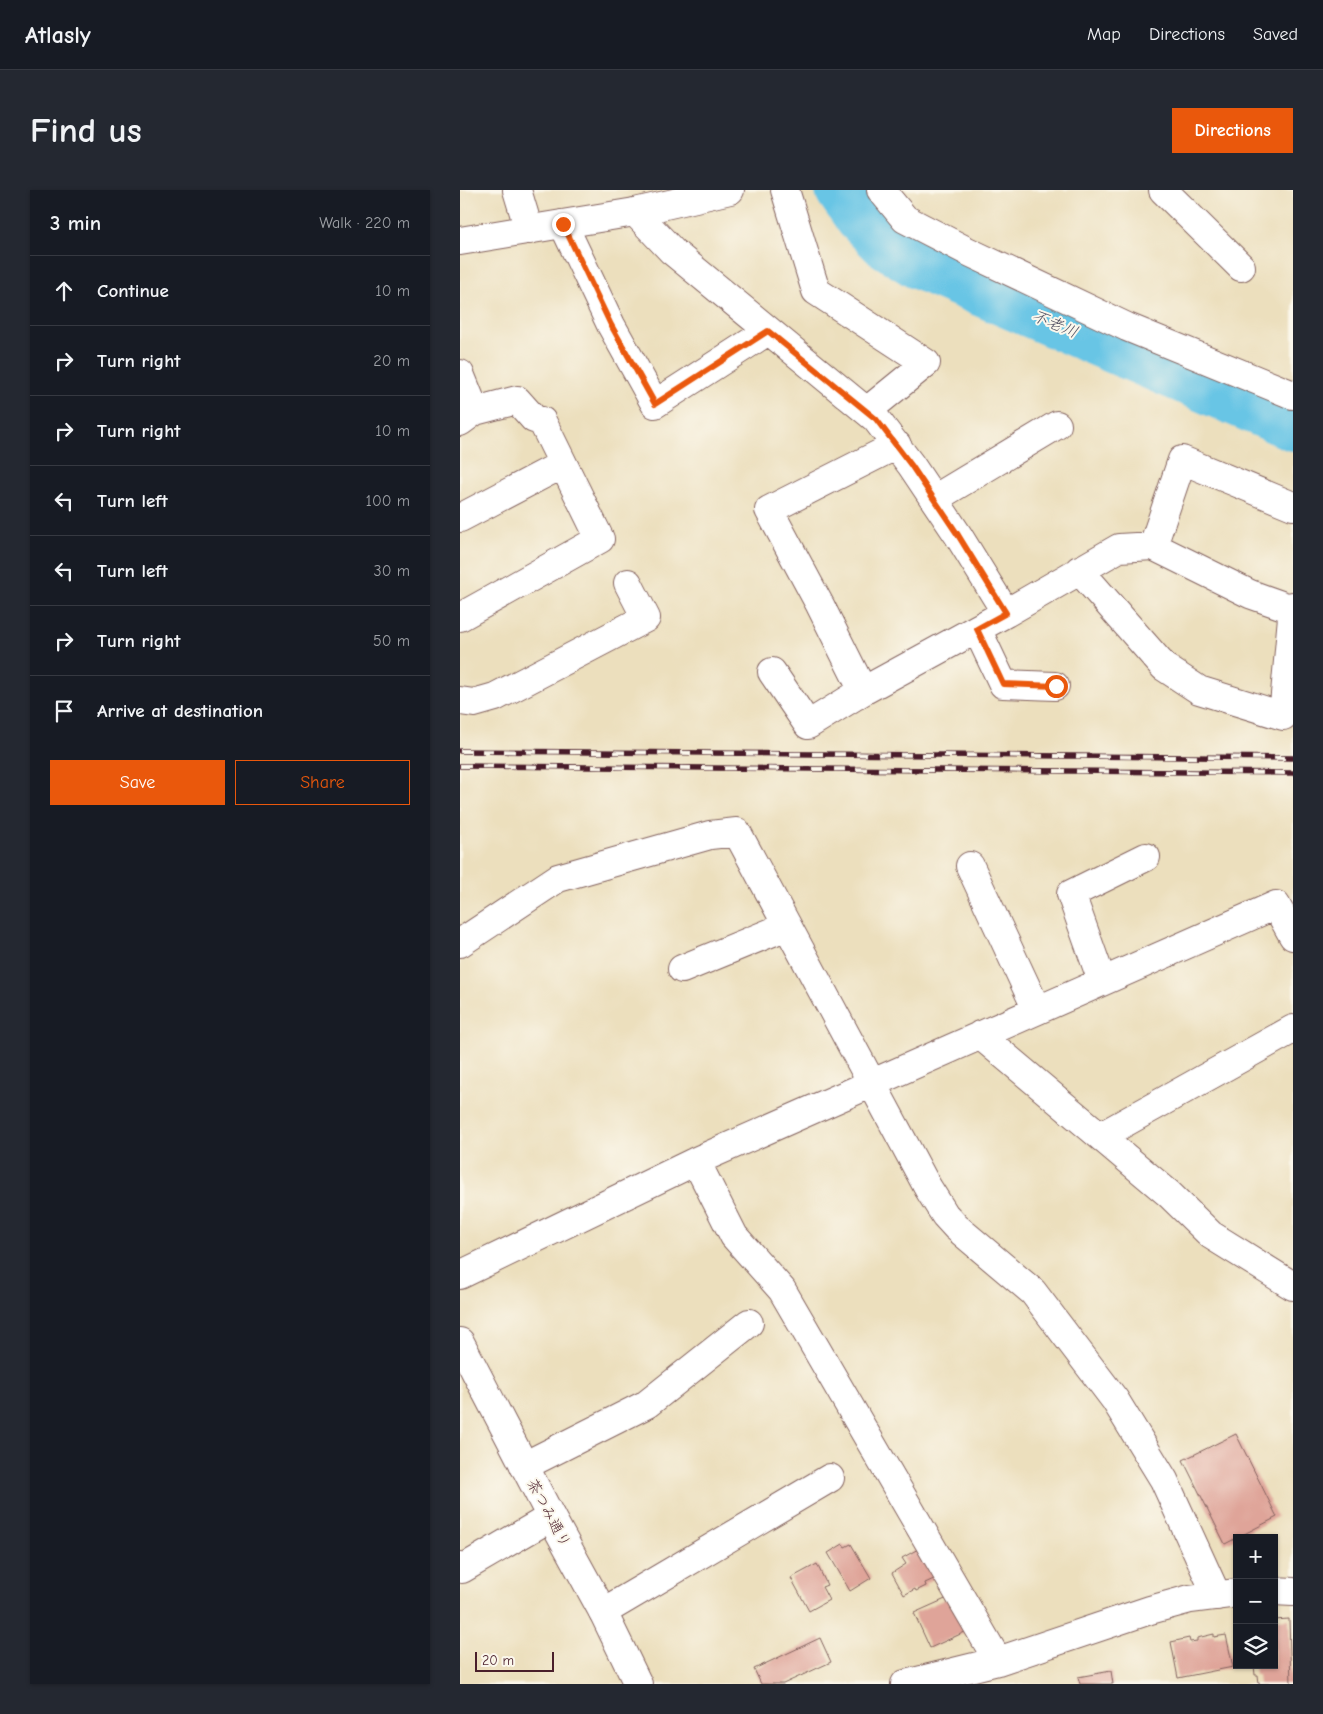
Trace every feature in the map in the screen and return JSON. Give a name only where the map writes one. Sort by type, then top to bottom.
[{"type":"main road","points":[[517,190],[529,230]]},
{"type":"main road","points":[[460,241],[635,212],[730,190]]},
{"type":"main road","points":[[785,190],[816,291],[926,363],[867,411]]},
{"type":"main road","points":[[881,190],[906,219],[969,252],[1127,327],[1293,395]]},
{"type":"main road","points":[[1163,190],[1241,267]]},
{"type":"main road","points":[[635,212],[672,251],[876,419],[934,499],[1006,613]]},
{"type":"main road","points":[[563,224],[611,325],[655,404],[768,331]]},
{"type":"main road","points":[[460,374],[468,417],[517,400],[534,419],[542,421],[600,539],[460,617]]},
{"type":"main road","points":[[934,499],[1057,425]]},
{"type":"main road","points":[[863,691],[770,510],[897,446]]},
{"type":"main road","points":[[1153,546],[1182,460],[1293,506]]},
{"type":"main road","points":[[460,518],[563,464]]},
{"type":"main road","points":[[772,672],[808,725],[863,691],[1006,613],[1079,570],[1119,548],[1153,546],[1250,594],[1293,608],[1290,665],[1283,716],[1199,690],[1164,667],[1079,570]]},
{"type":"main road","points":[[460,701],[474,703],[495,697],[646,618],[628,583]]},
{"type":"main road","points":[[977,629],[1003,684],[1056,686]]},
{"type":"main road","points":[[460,943],[558,878],[710,835],[737,832],[870,1083],[928,1188],[946,1216],[956,1227],[1033,1292],[1115,1400],[1164,1480],[1227,1594],[1190,1599],[1150,1610],[998,1661],[905,1684]]},
{"type":"main road","points":[[1102,981],[1071,894],[1146,857]]},
{"type":"main road","points":[[970,866],[1037,1010]]},
{"type":"main road","points":[[460,1275],[696,1161],[1276,904],[1293,936]]},
{"type":"main road","points":[[682,969],[787,926]]},
{"type":"main road","points":[[1102,1136],[1293,1029]]},
{"type":"main road","points":[[980,1035],[1169,1194],[1211,1235],[1289,1279]]},
{"type":"main road","points":[[696,1161],[734,1236],[782,1290],[998,1661]]},
{"type":"main road","points":[[524,1466],[647,1404],[749,1323]]},
{"type":"main road","name":"茶つみ通り","points":[[460,1342],[603,1612],[638,1684]]},
{"type":"main road","points":[[603,1612],[830,1478]]},
{"type":"main road","points":[[460,1566],[462,1569],[551,1517]]},
{"type":"main road","points":[[1278,1591],[1293,1592]]},
{"type":"building","points":[[1236,1434],[1277,1517],[1244,1534],[1233,1534],[1233,1540],[1225,1544],[1183,1460]]},
{"type":"building","points":[[843,1544],[845,1547],[851,1544],[871,1578],[850,1591],[828,1553]]},
{"type":"building","points":[[920,1548],[936,1578],[925,1583],[926,1586],[904,1595],[892,1573],[906,1564],[902,1558]]},
{"type":"building","points":[[817,1564],[827,1585],[822,1587],[829,1600],[809,1611],[791,1578]]},
{"type":"building","points":[[952,1596],[967,1631],[930,1648],[914,1613]]},
{"type":"building","points":[[1289,1619],[1291,1684],[1259,1684],[1258,1675],[1255,1675],[1254,1669],[1278,1669],[1278,1620]]},
{"type":"building","points":[[1214,1634],[1214,1637],[1226,1635],[1233,1667],[1178,1678],[1171,1642],[1189,1638],[1190,1642],[1197,1641],[1197,1638]]},
{"type":"building","points":[[820,1638],[831,1662],[783,1684],[761,1684],[754,1669]]},
{"type":"building","points":[[1111,1671],[1113,1684],[1080,1684],[1078,1677]]},
{"type":"waterway","name":"不老川","points":[[839,190],[859,219],[884,244],[917,265],[1293,427]]},
{"type":"railway","points":[[460,751],[1293,758]]},
{"type":"railway","points":[[460,766],[1293,773]]},
{"type":"route","points":[[563,224],[611,325],[655,404],[768,331],[876,419],[911,465],[958,535],[1006,613],[977,629],[1003,684],[1056,686]]}]
